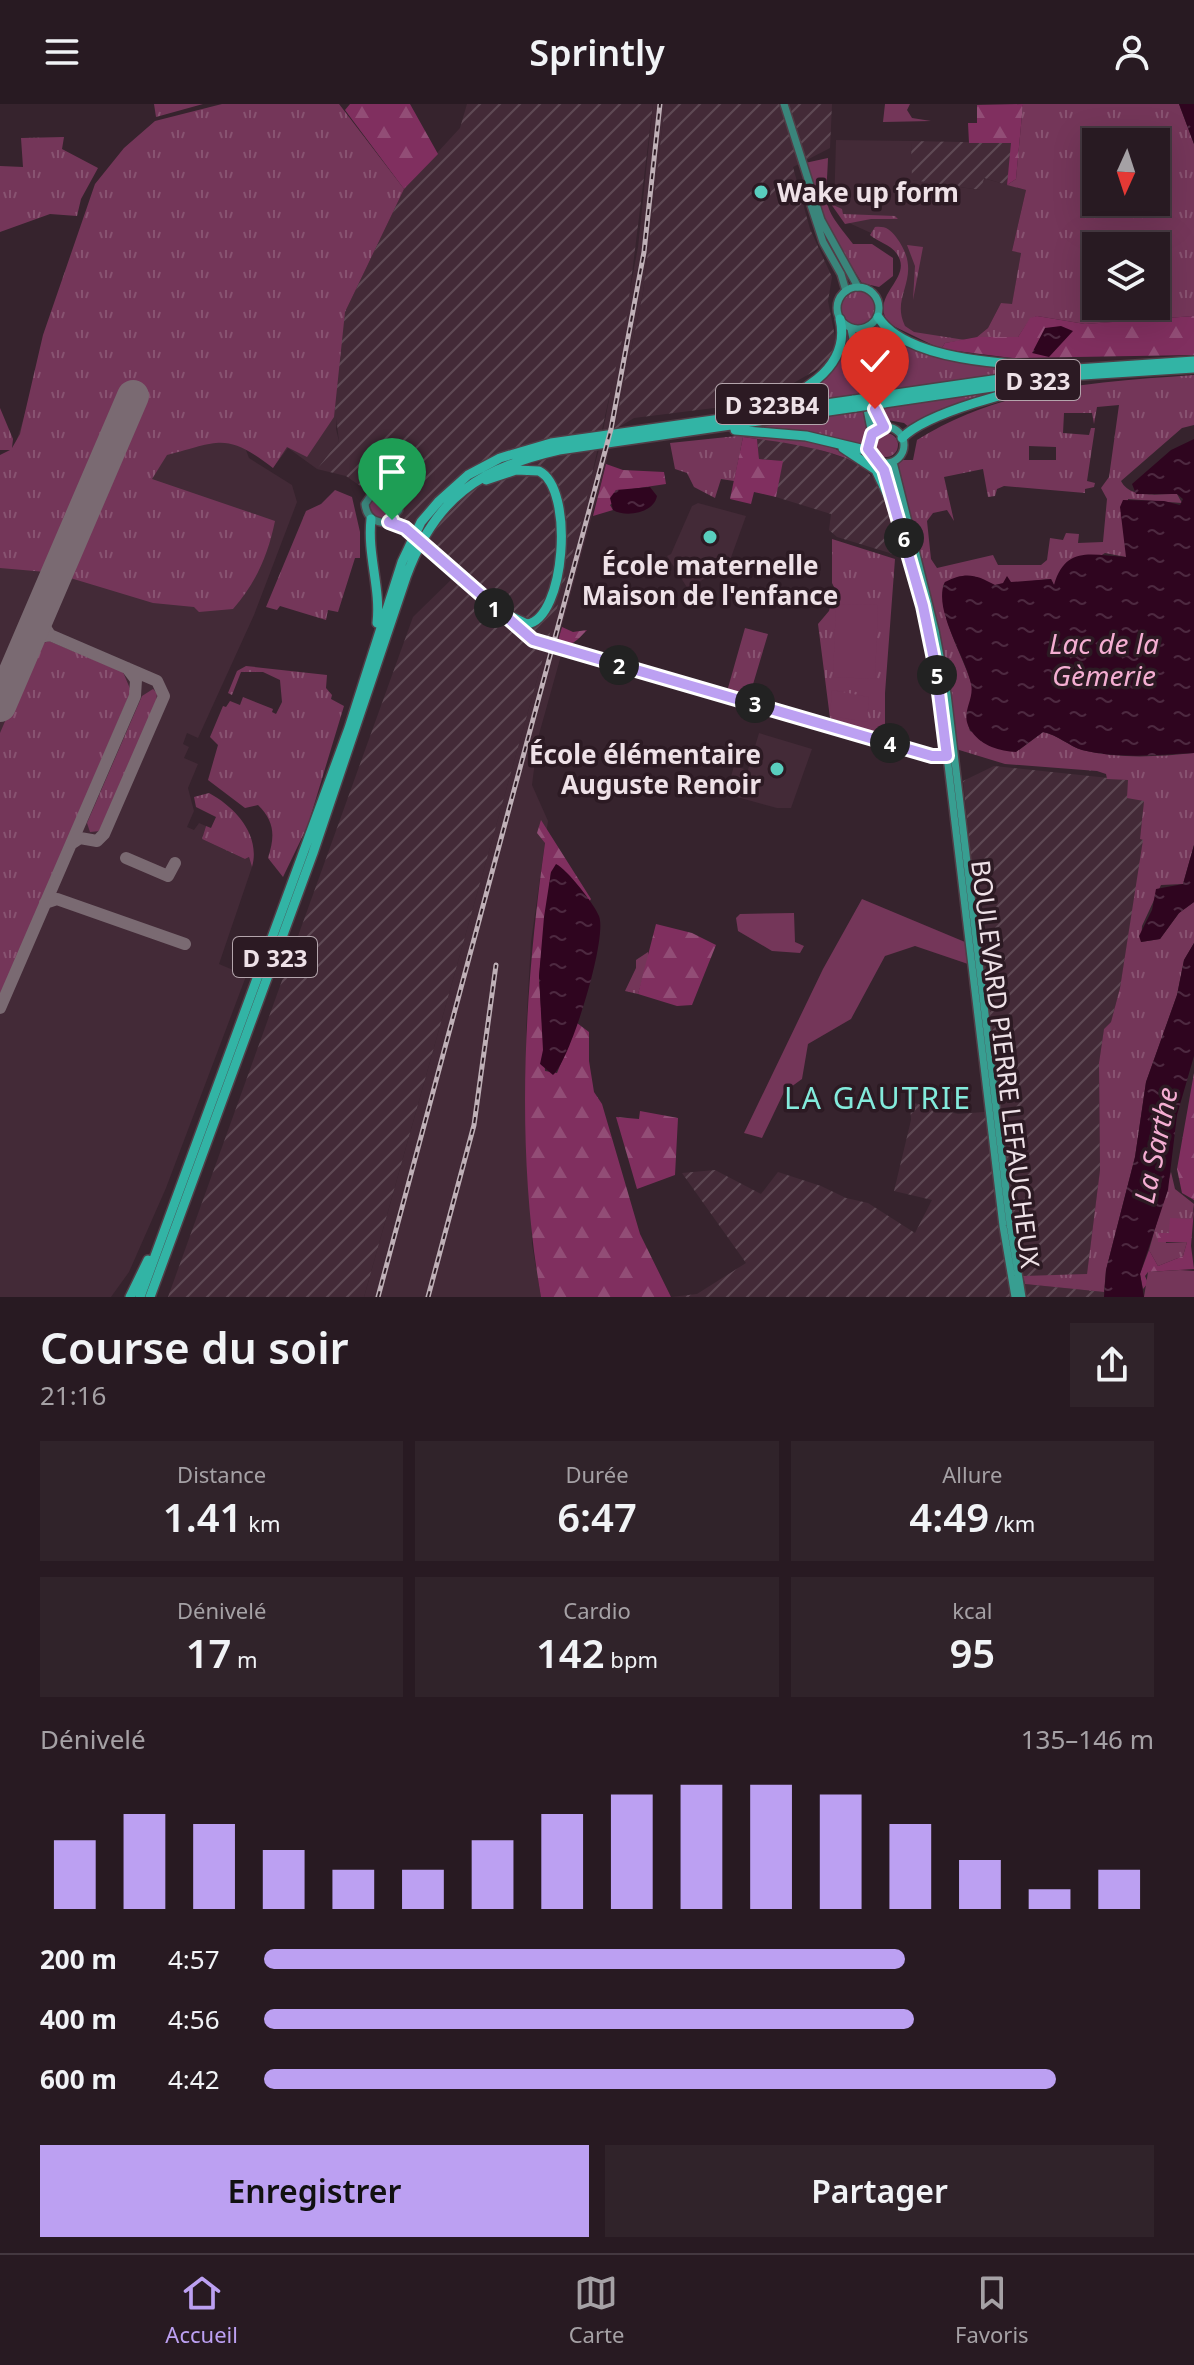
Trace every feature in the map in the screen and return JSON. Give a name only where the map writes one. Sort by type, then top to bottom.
[{"type":"highway","points":[[878,317],[909,339],[963,359],[1056,366],[1176,362]]},
{"type":"highway","name":"D 323B4","points":[[653,428],[756,409],[793,394],[836,361],[842,339],[840,319]]},
{"type":"highway","name":"D 323","points":[[883,399],[1062,370],[1194,361]]},
{"type":"highway","points":[[902,438],[952,413],[1023,390],[1078,380],[1194,369]]},
{"type":"highway","name":"D 323","points":[[140,1297],[349,728],[410,541],[429,511],[468,475],[500,458],[540,446],[653,428],[1067,376],[1194,369]]},
{"type":"highway","name":"D 323","points":[[150,1296],[313,853],[401,589],[419,543],[432,521],[469,485],[511,462],[559,450],[855,403]]},
{"type":"highway","points":[[682,432],[750,430],[806,436],[869,451]]},
{"type":"highway","points":[[806,436],[865,460],[876,470],[896,512]]},
{"type":"highway","points":[[432,521],[468,490],[506,472],[533,469],[550,479],[560,499],[561,523],[558,567],[548,609],[539,621],[527,624],[495,609]]},
{"type":"highway","points":[[371,519],[369,548],[377,595],[377,637]]},
{"type":"highway","points":[[286,885],[312,829]]},
{"type":"highway","points":[[215,1094],[261,955],[260,942]]},
{"type":"highway","points":[[130,1297],[165,1229]]},
{"type":"main road","points":[[851,329],[867,328],[878,317],[878,298],[870,290],[858,287],[846,291],[837,304],[840,319],[851,329],[872,434],[869,451],[880,462],[893,462],[902,451],[902,438],[893,429],[884,427],[872,434]]},
{"type":"main road","points":[[867,328],[869,384],[884,427]]},
{"type":"main road","name":"BOULEVARD PIERRE LEFAUCHEUX","points":[[880,462],[907,549],[934,659],[951,756],[1022,1297]]},
{"type":"main road","name":"BOULEVARD PIERRE LEFAUCHEUX","points":[[893,462],[939,648],[1003,1226],[1015,1297]]},
{"type":"main road","points":[[907,549],[910,537]]},
{"type":"street","points":[[784,104],[817,227],[846,291]]},
{"type":"street","points":[[801,162],[826,232],[858,287]]},
{"type":"street","points":[[405,528],[371,519],[365,504],[370,494],[388,490],[396,497],[397,514],[405,528],[521,633],[546,644],[932,756],[951,756]]},
{"type":"street","points":[[389,522],[397,514]]},
{"type":"shaded area","points":[[339,104],[404,189],[345,312],[336,429],[339,441],[317,469],[288,448],[273,468],[243,442],[249,458],[292,485],[297,502],[254,615],[198,738],[187,733],[183,744],[189,747],[184,758],[198,764],[188,788],[194,811],[187,827],[194,830],[199,823],[206,826],[202,839],[245,859],[249,857],[252,867],[219,964],[245,975],[245,979],[166,1188],[129,1272],[111,1297],[0,1297],[0,463],[14,449],[95,187]]},
{"type":"shaded area","points":[[467,104],[653,104],[626,322],[582,519],[364,1297],[168,1297],[413,617],[457,574],[410,531],[395,510],[346,476],[317,469],[339,441],[334,399],[345,312],[404,189],[460,128]]},
{"type":"shaded area","points":[[653,104],[665,104],[643,293],[614,430],[603,431],[638,247]]},
{"type":"shaded area","points":[[665,104],[832,104],[830,148],[793,167],[810,229],[832,277],[828,301],[837,347],[830,362],[783,389],[714,408],[634,418],[614,430],[643,293]]},
{"type":"shaded area","points":[[836,140],[911,141],[913,180],[980,190],[983,178],[1026,190],[1012,251],[1021,253],[1012,305],[1001,303],[988,328],[977,337],[945,343],[917,337],[894,323],[905,268],[893,243],[849,223],[834,207]]},
{"type":"shaded area","points":[[911,141],[1012,143],[1007,185],[984,178],[981,190],[912,180]]},
{"type":"shaded area","points":[[757,439],[791,441],[858,462],[878,483],[903,557],[837,537],[829,530],[831,514],[776,497],[782,461],[759,459]]},
{"type":"shaded area","points":[[599,449],[609,450],[606,464],[557,644],[547,642]]},
{"type":"shaded area","name":"École maternelle Maison de l'enfance","points":[[698,503],[746,516],[729,563],[688,589],[667,556],[671,554],[692,506]]},
{"type":"shaded area","points":[[546,647],[562,652],[538,738],[532,785],[548,821],[531,942],[526,1030],[532,1244],[541,1297],[364,1297]]},
{"type":"shaded area","name":"École élémentaire Auguste Renoir","points":[[759,733],[812,749],[791,808],[777,808],[726,794],[734,766],[748,770]]},
{"type":"shaded area","points":[[994,766],[1128,780],[1144,801],[1140,839],[1144,840],[1120,988],[1111,1022],[1104,1030],[1099,1063],[1100,1170],[1087,1275],[1024,1277],[1025,1284],[1104,1292],[1104,1297],[671,1297],[697,1294],[746,1263],[682,1173],[715,1170],[761,1194],[778,1172],[846,1198],[868,1203],[915,1233],[932,1200],[894,1191],[911,1120],[910,1102],[958,1114],[997,1111],[963,781]]},
{"type":"green space","points":[[154,104],[203,104],[156,117]]},
{"type":"green space","points":[[222,104],[339,104],[404,189],[345,312],[334,417],[307,457],[287,447],[273,468],[233,444],[212,443],[167,455],[152,479],[275,521],[260,568],[233,609],[199,612],[194,607],[153,603],[67,577],[143,400],[124,392],[46,572],[0,568],[0,455],[10,450],[0,450],[0,408],[13,439],[12,448],[20,434],[43,335],[95,184],[124,148],[155,121]]},
{"type":"green space","points":[[350,104],[410,104],[438,154],[404,189],[345,110]]},
{"type":"green space","points":[[885,104],[910,104],[907,110],[912,118],[931,121],[883,122]]},
{"type":"green space","points":[[1023,104],[1179,104],[1194,144],[1194,316],[1170,318],[1170,232],[1082,232],[1082,320],[1140,320],[1085,324],[1037,316],[1030,319],[1018,337],[977,337],[988,328],[1001,303],[1012,304],[1021,253],[1012,251],[1026,190],[1007,185],[1016,179]]},
{"type":"green space","points":[[1023,104],[1016,179],[1007,185],[1011,143],[969,143],[968,123],[977,123],[977,105]]},
{"type":"green space","points":[[64,137],[62,149],[98,168],[81,199],[77,216],[50,214],[0,232],[0,166],[23,167],[21,138]]},
{"type":"green space","points":[[828,158],[827,197],[835,221],[853,244],[872,244],[893,258],[893,276],[879,287],[862,283],[831,235],[805,163]]},
{"type":"green space","points":[[831,204],[842,209],[843,214],[895,216],[898,219],[871,219],[845,224]]},
{"type":"green space","points":[[875,227],[889,230],[896,237],[908,263],[901,304],[905,326],[914,332],[965,340],[945,343],[941,349],[889,324],[884,314],[884,304],[901,263],[894,251],[870,235]]},
{"type":"green space","points":[[907,245],[923,247],[913,300],[915,266]]},
{"type":"green space","points":[[858,289],[871,295],[877,308],[871,321],[858,327],[845,321],[839,308],[845,295]]},
{"type":"green space","points":[[1037,316],[1085,324],[1194,316],[1194,355],[1012,358],[941,349],[945,343],[977,337],[1018,337],[1030,318]]},
{"type":"green space","points":[[879,324],[885,328],[873,383],[869,333]]},
{"type":"green space","points":[[843,330],[851,336],[859,396],[775,407],[822,378]]},
{"type":"green space","points":[[887,330],[911,343],[1038,369],[878,393],[876,385]]},
{"type":"green space","points":[[1194,375],[1194,425],[1182,428],[1121,481],[1125,487],[1138,493],[1177,494],[1182,503],[1128,499],[1126,557],[1105,553],[1054,585],[1051,579],[995,585],[945,582],[943,586],[948,623],[971,682],[970,731],[1019,750],[1043,732],[1082,750],[1110,755],[1194,753],[1194,845],[1183,884],[1161,885],[1142,926],[1141,942],[1160,939],[1179,913],[1194,902],[1194,943],[1184,960],[1177,995],[1146,1082],[1135,1157],[1106,1270],[1104,1292],[1025,1284],[1023,1276],[1087,1274],[1100,1170],[1099,1063],[1104,1029],[1111,1022],[1120,988],[1143,840],[1140,839],[1144,801],[1127,798],[1128,780],[1107,779],[1106,774],[1097,771],[1005,764],[956,749],[940,639],[896,466],[903,460],[913,460],[917,440],[982,408],[1051,390]],"holes":[[[1119,405],[1109,477],[1101,488],[1107,499],[1103,542],[1078,543],[1079,534],[1066,533],[1063,540],[1050,538],[1047,560],[1041,565],[998,565],[993,555],[937,568],[931,559],[927,521],[933,513],[947,510],[954,521],[944,477],[983,469],[988,497],[995,496],[997,489],[1004,486],[1085,493],[1085,489],[1094,487],[1095,483],[1087,481],[1095,428],[1091,428],[1089,435],[1063,433],[1064,413],[1092,413],[1094,424],[1097,407]],[[1029,446],[1056,447],[1056,460],[1029,460]]]},
{"type":"green space","points":[[1045,383],[910,428],[904,423],[888,420],[882,407]]},
{"type":"green space","points":[[863,410],[868,430],[864,446],[740,426]]},
{"type":"green space","points":[[886,433],[897,440],[898,445],[891,456],[886,457],[875,450],[874,445],[881,434]]},
{"type":"green space","points":[[756,434],[824,444],[863,461],[881,482],[901,544],[898,545],[881,489],[873,475],[863,466],[831,453],[743,437],[734,481],[721,479],[715,498],[694,487],[687,473],[675,469],[670,443]]},
{"type":"green space","points":[[743,437],[757,439],[759,459],[783,461],[776,497],[754,492],[751,504],[730,499]]},
{"type":"green space","points":[[606,464],[623,470],[664,472],[666,484],[632,489],[610,505],[613,510],[593,516]]},
{"type":"green space","points":[[335,490],[352,497],[360,532],[360,558],[355,558],[338,612],[328,610],[326,620],[280,606],[277,610],[266,607],[306,511],[321,504]]},
{"type":"green space","points":[[382,493],[391,497],[395,506],[391,515],[382,519],[373,515],[369,506],[373,497]]},
{"type":"green space","points":[[832,539],[895,559],[885,693],[885,736],[830,718],[818,624],[829,611],[835,589],[832,583]]},
{"type":"green space","points":[[836,604],[878,605],[875,679],[833,677]]},
{"type":"green space","points":[[562,627],[573,632],[587,630],[571,644],[562,645],[557,644]]},
{"type":"green space","points":[[745,628],[768,634],[748,701],[726,695]]},
{"type":"green space","points":[[49,641],[123,672],[131,691],[0,997],[0,733],[38,645]]},
{"type":"green space","points":[[246,666],[327,675],[326,688],[332,695],[331,699],[344,706],[308,825],[283,877],[268,858],[272,830],[264,811],[258,805],[245,808],[208,780],[218,745],[210,737],[223,706],[226,707],[230,701],[240,705],[243,697],[273,709],[272,712],[276,714],[282,702],[280,680],[263,672],[241,672],[232,695],[228,693],[237,671]]},
{"type":"green space","points":[[153,689],[157,693],[156,703],[103,826],[100,831],[90,832],[87,823],[142,696]]},
{"type":"green space","points":[[832,690],[869,697],[867,722],[830,716]]},
{"type":"green space","points":[[209,793],[228,806],[244,823],[253,844],[252,867],[249,857],[245,859],[202,839],[206,826],[211,828],[216,817],[196,807],[194,797]]},
{"type":"green space","points":[[541,820],[591,899],[589,902],[575,883],[551,872],[539,976],[545,1071],[557,1073],[577,1023],[589,1032],[589,1061],[594,1092],[602,1104],[640,1234],[671,1297],[541,1297],[528,1184],[525,1070],[532,956],[545,843],[537,833]]},
{"type":"green space","points":[[862,899],[965,942],[968,964],[915,946],[885,956],[851,1019],[808,1044],[802,1079],[784,1092],[762,1138],[744,1133],[823,969]]},
{"type":"green space","points":[[794,913],[795,942],[804,946],[800,953],[772,951],[738,931],[736,918],[740,914]]},
{"type":"green space","points":[[656,924],[692,933],[716,945],[692,1005],[677,1006],[638,994]]},
{"type":"green space","points":[[648,952],[638,994],[625,991],[636,968],[636,960]]},
{"type":"green space","points":[[1194,1073],[1194,1200],[1182,1193],[1177,1169]]},
{"type":"green space","points":[[640,1111],[678,1118],[675,1175],[637,1189],[616,1117],[639,1119]]},
{"type":"green space","points":[[1171,1172],[1175,1189],[1194,1204],[1192,1219],[1165,1235],[1166,1243],[1187,1242],[1183,1256],[1158,1266],[1149,1250]]},
{"type":"green space","points":[[1194,1209],[1191,1246],[1194,1269],[1148,1272],[1145,1276],[1148,1283],[1143,1289],[1140,1274],[1149,1250],[1158,1266],[1183,1256],[1187,1242],[1158,1242],[1158,1233],[1169,1233],[1170,1218],[1192,1219]]},
{"type":"green space","points":[[1194,1271],[1194,1297],[1144,1297],[1148,1272]]},
{"type":"water","points":[[1179,104],[1194,104],[1194,144]]},
{"type":"water","points":[[1061,326],[1073,331],[1049,357],[1032,353],[1045,328]]},
{"type":"water","name":"Lac de la Gèmerie","points":[[1194,439],[1194,753],[1110,755],[1082,750],[1043,732],[1016,752],[998,749],[981,741],[966,719],[972,690],[946,619],[942,593],[945,582],[959,576],[971,576],[995,585],[1003,583],[1007,576],[1011,582],[1051,579],[1054,585],[1059,572],[1073,558],[1082,555],[1126,557],[1120,507],[1123,500],[1164,501],[1180,505],[1183,499],[1177,494],[1136,494],[1132,484],[1171,450]]},
{"type":"water","points":[[650,487],[657,496],[645,510],[625,514],[613,510],[610,498],[616,490]]},
{"type":"water","points":[[1194,845],[1194,902],[1179,913],[1160,939],[1141,942],[1139,936],[1152,910],[1156,889],[1183,884]]},
{"type":"water","points":[[556,864],[592,904],[599,916],[600,929],[586,998],[569,1047],[553,1075],[540,1064],[543,1050],[539,976],[544,917],[551,872]]},
{"type":"water","name":"La Sarthe","points":[[1194,943],[1194,1056],[1177,1115],[1168,1190],[1140,1274],[1144,1297],[1104,1297],[1106,1270],[1135,1157],[1146,1082],[1177,995],[1184,960]]},
{"type":"taxiway","points":[[42,608],[41,621],[50,635],[157,681],[164,696],[104,834],[97,841],[80,838],[71,844]]},
{"type":"taxiway","points":[[25,647],[34,638],[50,635]]},
{"type":"taxiway","points":[[0,1008],[135,696],[136,680],[127,668]]},
{"type":"taxiway","points":[[126,858],[168,876],[175,863]]},
{"type":"taxiway","points":[[45,903],[57,899],[185,944]]},
{"type":"runway","points":[[0,706],[133,396]]},
{"type":"railway","points":[[378,1297],[611,429],[644,252],[660,104]]},
{"type":"railway","points":[[428,1297],[474,1125],[496,965]]},
{"type":"place","name":"Wake up form","points":[[761,192]]},
{"type":"place","name":"École maternelle Maison de l'enfance","points":[[710,537]]},
{"type":"place","name":"École élémentaire Auguste Renoir","points":[[777,769]]},
{"type":"district","name":"LA GAUTRIE","points":[[878,1097]]},
{"type":"route","points":[[392,520],[389,522],[405,528],[521,633],[533,640],[932,756],[947,756],[936,669],[923,606],[884,470],[868,449],[869,438],[884,427],[875,409]]}]
